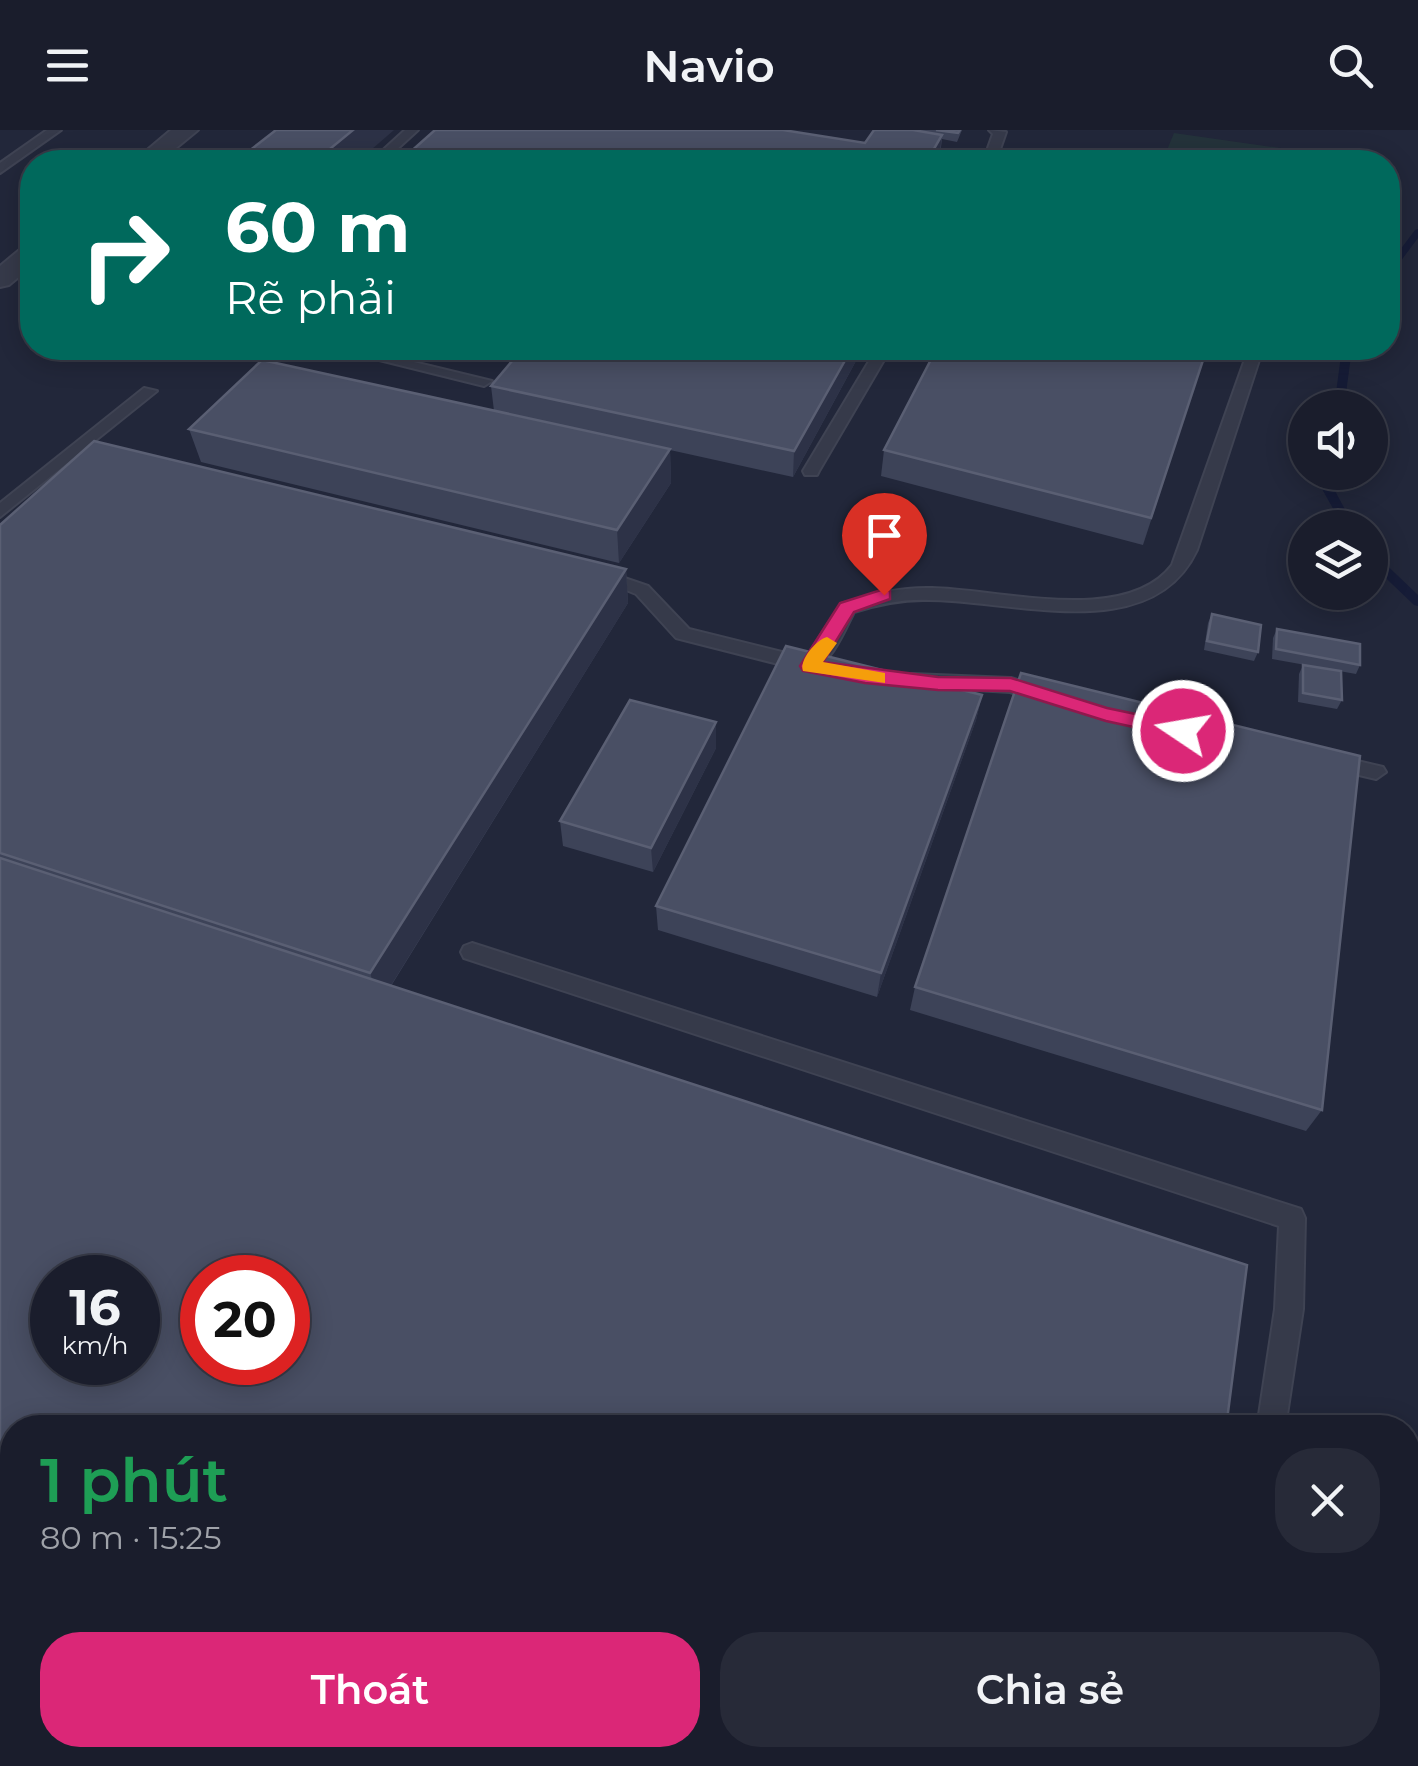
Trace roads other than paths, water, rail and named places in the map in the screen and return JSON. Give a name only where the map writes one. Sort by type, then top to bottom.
[{"type":"street","points":[[161,150],[186,130]]},
{"type":"street","points":[[0,279],[20,263]]},
{"type":"lane","points":[[26,150],[55,130]]},
{"type":"lane","points":[[390,150],[412,130]]},
{"type":"lane","points":[[994,130],[1000,132],[994,150]]},
{"type":"lane","points":[[391,360],[484,381]]},
{"type":"lane","points":[[811,471],[877,360]]},
{"type":"lane","points":[[580,569],[642,590],[684,634],[819,668],[847,608],[884,595],[937,593],[1026,603],[1125,602],[1176,575],[1208,494],[1252,360]]},
{"type":"lane","points":[[0,512],[97,444],[150,391]]},
{"type":"lane","points":[[883,678],[1011,684],[1068,702]]},
{"type":"lane","points":[[1318,759],[1376,772]]},
{"type":"lane","points":[[472,952],[1292,1218],[1289,1309],[1273,1415]]},
{"type":"waterway","points":[[1400,256],[1418,232]]},
{"type":"waterway","points":[[1341,390],[1345,360]]},
{"type":"waterway","points":[[1329,490],[1340,510]]},
{"type":"waterway","points":[[1388,573],[1418,602]]}]
